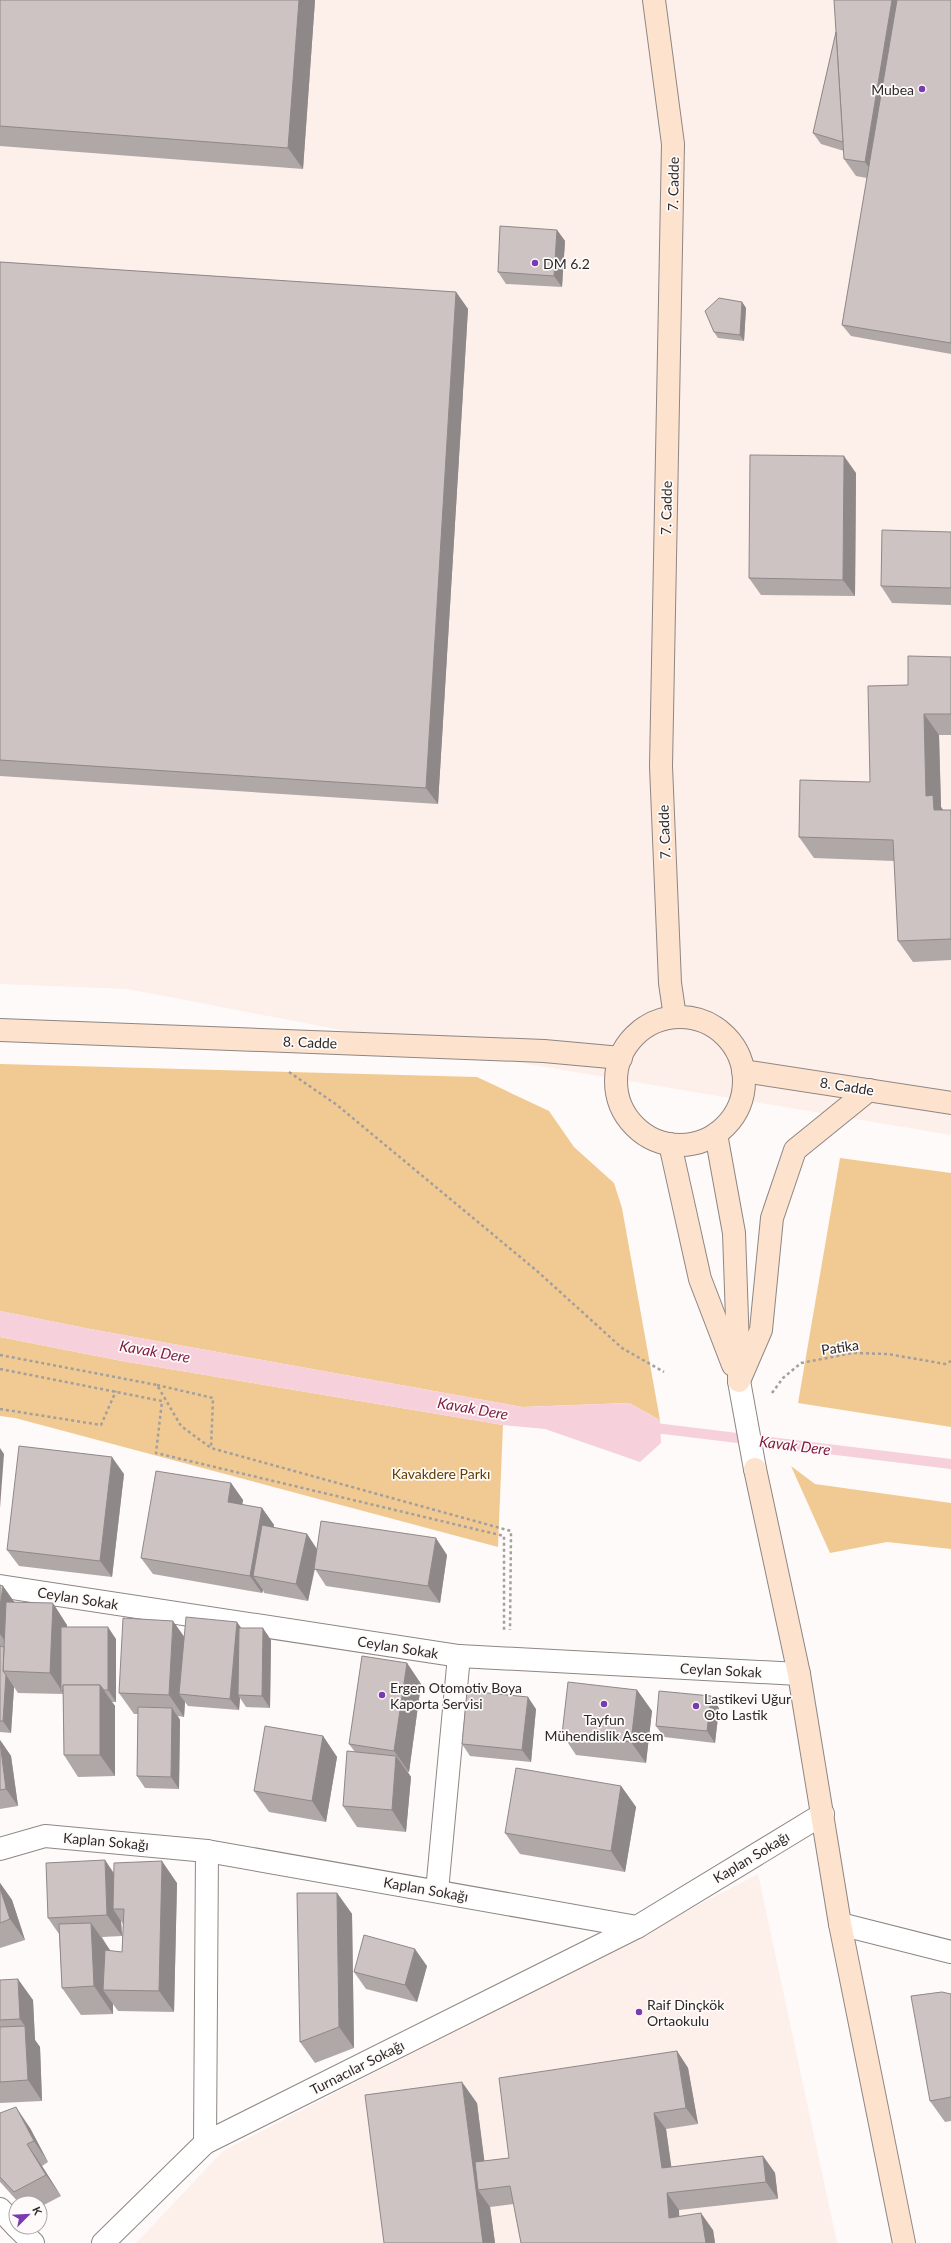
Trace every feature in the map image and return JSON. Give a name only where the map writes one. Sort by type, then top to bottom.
[{"type":"street","name":"7. Cadde","points":[[654,0],[674,144],[661,766],[670,983],[675,1017]]},
{"type":"street","points":[[675,1017],[699,1020],[714,1026],[726,1036],[736,1049],[745,1080],[743,1096],[737,1111],[728,1124],[716,1134],[702,1142],[686,1145],[670,1144],[654,1140],[641,1131],[629,1120],[621,1106],[617,1090],[620,1058],[628,1044],[639,1032],[652,1023],[675,1017]]},
{"type":"street","name":"8. Cadde","points":[[0,1030],[544,1051],[620,1058]]},
{"type":"street","name":"8. Cadde","points":[[743,1071],[951,1103]]},
{"type":"street","points":[[739,1381],[761,1330],[772,1218],[795,1150],[869,1090]]},
{"type":"street","points":[[716,1134],[734,1233],[739,1381],[755,1469],[799,1674],[840,1924],[904,2243]]},
{"type":"street","points":[[670,1144],[700,1279],[739,1381]]},
{"type":"street","name":"Ceylan Sokak","points":[[0,1586],[459,1656],[799,1674]]},
{"type":"street","points":[[437,1891],[459,1656]]},
{"type":"street","name":"Kaplan Sokağı","points":[[0,1849],[45,1836],[207,1850],[637,1927],[823,1814]]},
{"type":"street","points":[[205,2143],[207,1850]]},
{"type":"street","points":[[840,1924],[951,1952]]},
{"type":"street","name":"Turnacılar Sokağı","points":[[103,2243],[205,2143],[637,1927]]},
{"type":"street","points":[[0,2209],[8,2217]]},
{"type":"street","points":[[25,2235],[33,2243]]},
{"type":"path","points":[[288,1072],[337,1105],[537,1271],[622,1348],[664,1372]]},
{"type":"path","name":"Patika","points":[[769,1397],[783,1378],[801,1363],[853,1353],[888,1354],[945,1364],[951,1362]]},
{"type":"path","points":[[0,1355],[157,1385],[213,1398],[211,1448]]},
{"type":"path","points":[[0,1369],[162,1401],[156,1453],[504,1536],[507,1658]]},
{"type":"path","points":[[157,1385],[181,1426],[211,1448],[511,1531],[507,1658]]},
{"type":"path","points":[[0,1409],[101,1425],[116,1391]]},
{"type":"shaded area","points":[[0,0],[951,0],[951,1135],[450,1051],[128,989],[0,984]]},
{"type":"shaded area","name":"Raif Dinçkök Ortaokulu","points":[[758,1874],[837,2243],[136,2243],[223,2151]]},
{"type":"green space","points":[[0,1064],[477,1077],[549,1111],[574,1147],[614,1183],[622,1208],[660,1420],[629,1403],[522,1407],[90,1329],[0,1311]]},
{"type":"green space","points":[[840,1158],[951,1173],[951,1427],[798,1403]]},
{"type":"green space","name":"Kavakdere Parkı","points":[[0,1337],[122,1361],[503,1425],[498,1547],[15,1418],[0,1416]]},
{"type":"green space","points":[[791,1466],[815,1484],[951,1503],[951,1549],[887,1542],[830,1553]]},
{"type":"water","points":[[0,1311],[90,1329],[522,1407],[629,1403],[660,1420],[661,1443],[640,1462],[545,1429],[503,1425],[122,1361],[0,1337]]},
{"type":"building","points":[[0,0],[299,0],[288,148],[0,126]]},
{"type":"building","name":"Mubea","points":[[834,0],[892,0],[865,162],[844,159]]},
{"type":"building","name":"Mubea","points":[[897,0],[951,0],[951,343],[842,325]]},
{"type":"building","points":[[836,32],[843,142],[813,133]]},
{"type":"building","name":"DM 6.2","points":[[500,226],[557,230],[554,276],[498,272]]},
{"type":"building","points":[[0,262],[456,292],[426,788],[0,760]]},
{"type":"building","points":[[719,298],[742,302],[740,335],[714,332],[705,311]]},
{"type":"building","points":[[750,455],[844,456],[843,580],[749,578]]},
{"type":"building","points":[[882,530],[951,532],[951,588],[881,586]]},
{"type":"building","points":[[908,656],[951,657],[951,714],[924,714],[926,796],[933,795],[934,810],[951,810],[951,939],[898,941],[893,840],[799,837],[800,780],[870,782],[868,686],[908,685]]},
{"type":"building","points":[[19,1446],[112,1457],[100,1561],[7,1550]]},
{"type":"building","points":[[156,1471],[231,1483],[228,1502],[262,1508],[250,1576],[141,1558]]},
{"type":"building","points":[[321,1521],[436,1538],[428,1586],[314,1569]]},
{"type":"building","points":[[262,1525],[307,1534],[296,1584],[253,1576]]},
{"type":"building","points":[[0,1585],[3,1586],[0,1607]]},
{"type":"building","points":[[6,1602],[53,1603],[50,1673],[3,1671]]},
{"type":"building","points":[[186,1617],[237,1622],[230,1699],[179,1694]]},
{"type":"building","points":[[123,1618],[173,1621],[169,1695],[119,1693]]},
{"type":"building","points":[[61,1627],[108,1627],[108,1690],[104,1690],[100,1685],[63,1685],[63,1691],[61,1691]]},
{"type":"building","points":[[239,1628],[263,1628],[262,1696],[238,1695]]},
{"type":"building","points":[[0,1646],[4,1647],[3,1671],[6,1675],[3,1721],[0,1721]]},
{"type":"building","points":[[362,1656],[407,1663],[394,1751],[349,1744]]},
{"type":"building","points":[[568,1682],[637,1690],[631,1742],[562,1734]]},
{"type":"building","points":[[63,1685],[100,1685],[100,1755],[64,1755]]},
{"type":"building","points":[[467,1691],[528,1697],[522,1750],[462,1744]]},
{"type":"building","points":[[659,1691],[711,1696],[707,1731],[656,1726]]},
{"type":"building","points":[[138,1707],[172,1708],[171,1777],[137,1776]]},
{"type":"building","points":[[265,1726],[323,1736],[312,1801],[254,1791]]},
{"type":"building","points":[[0,1742],[6,1789],[0,1790]]},
{"type":"building","points":[[347,1751],[396,1756],[392,1810],[343,1806]]},
{"type":"building","points":[[516,1768],[621,1786],[611,1851],[505,1833]]},
{"type":"building","points":[[105,1860],[107,1915],[48,1918],[46,1863]]},
{"type":"building","points":[[162,1861],[159,1991],[103,1990],[105,1950],[122,1952],[124,1909],[113,1909],[114,1863]]},
{"type":"building","points":[[0,1888],[10,1919],[0,1923]]},
{"type":"building","points":[[297,1893],[337,1893],[339,2027],[300,2042]]},
{"type":"building","points":[[91,1923],[94,1986],[62,1988],[59,1924]]},
{"type":"building","points":[[364,1935],[415,1949],[405,1985],[354,1972]]},
{"type":"building","points":[[18,1979],[20,2019],[0,2020],[0,1980]]},
{"type":"building","points":[[942,1992],[951,1994],[951,2097],[930,2101],[911,1996]]},
{"type":"building","points":[[25,2026],[28,2080],[0,2082],[0,2027]]},
{"type":"building","points":[[677,2051],[686,2108],[654,2113],[662,2168],[763,2156],[766,2182],[667,2193],[669,2218],[701,2213],[706,2243],[521,2243],[510,2186],[478,2190],[475,2162],[509,2158],[499,2078]]},
{"type":"building","points":[[462,2082],[483,2243],[384,2243],[365,2095]]},
{"type":"building","points":[[16,2107],[34,2141],[27,2144],[46,2175],[14,2192],[0,2177],[0,2113]]},
{"type":"waterway","name":"Kavak Dere","points":[[647,1427],[951,1464]]},
{"type":"place","name":"Mubea","points":[[922,89]]},
{"type":"place","name":"DM 6.2","points":[[535,263]]},
{"type":"place","name":"Ergen Otomotiv Boya Kaporta Servisi","points":[[382,1695]]},
{"type":"place","name":"Tayfun Mühendislik Ascem","points":[[604,1704]]},
{"type":"place","name":"Lastikevi Uğur Oto Lastik","points":[[696,1706]]},
{"type":"place","name":"Raif Dinçkök Ortaokulu","points":[[639,2012]]}]
